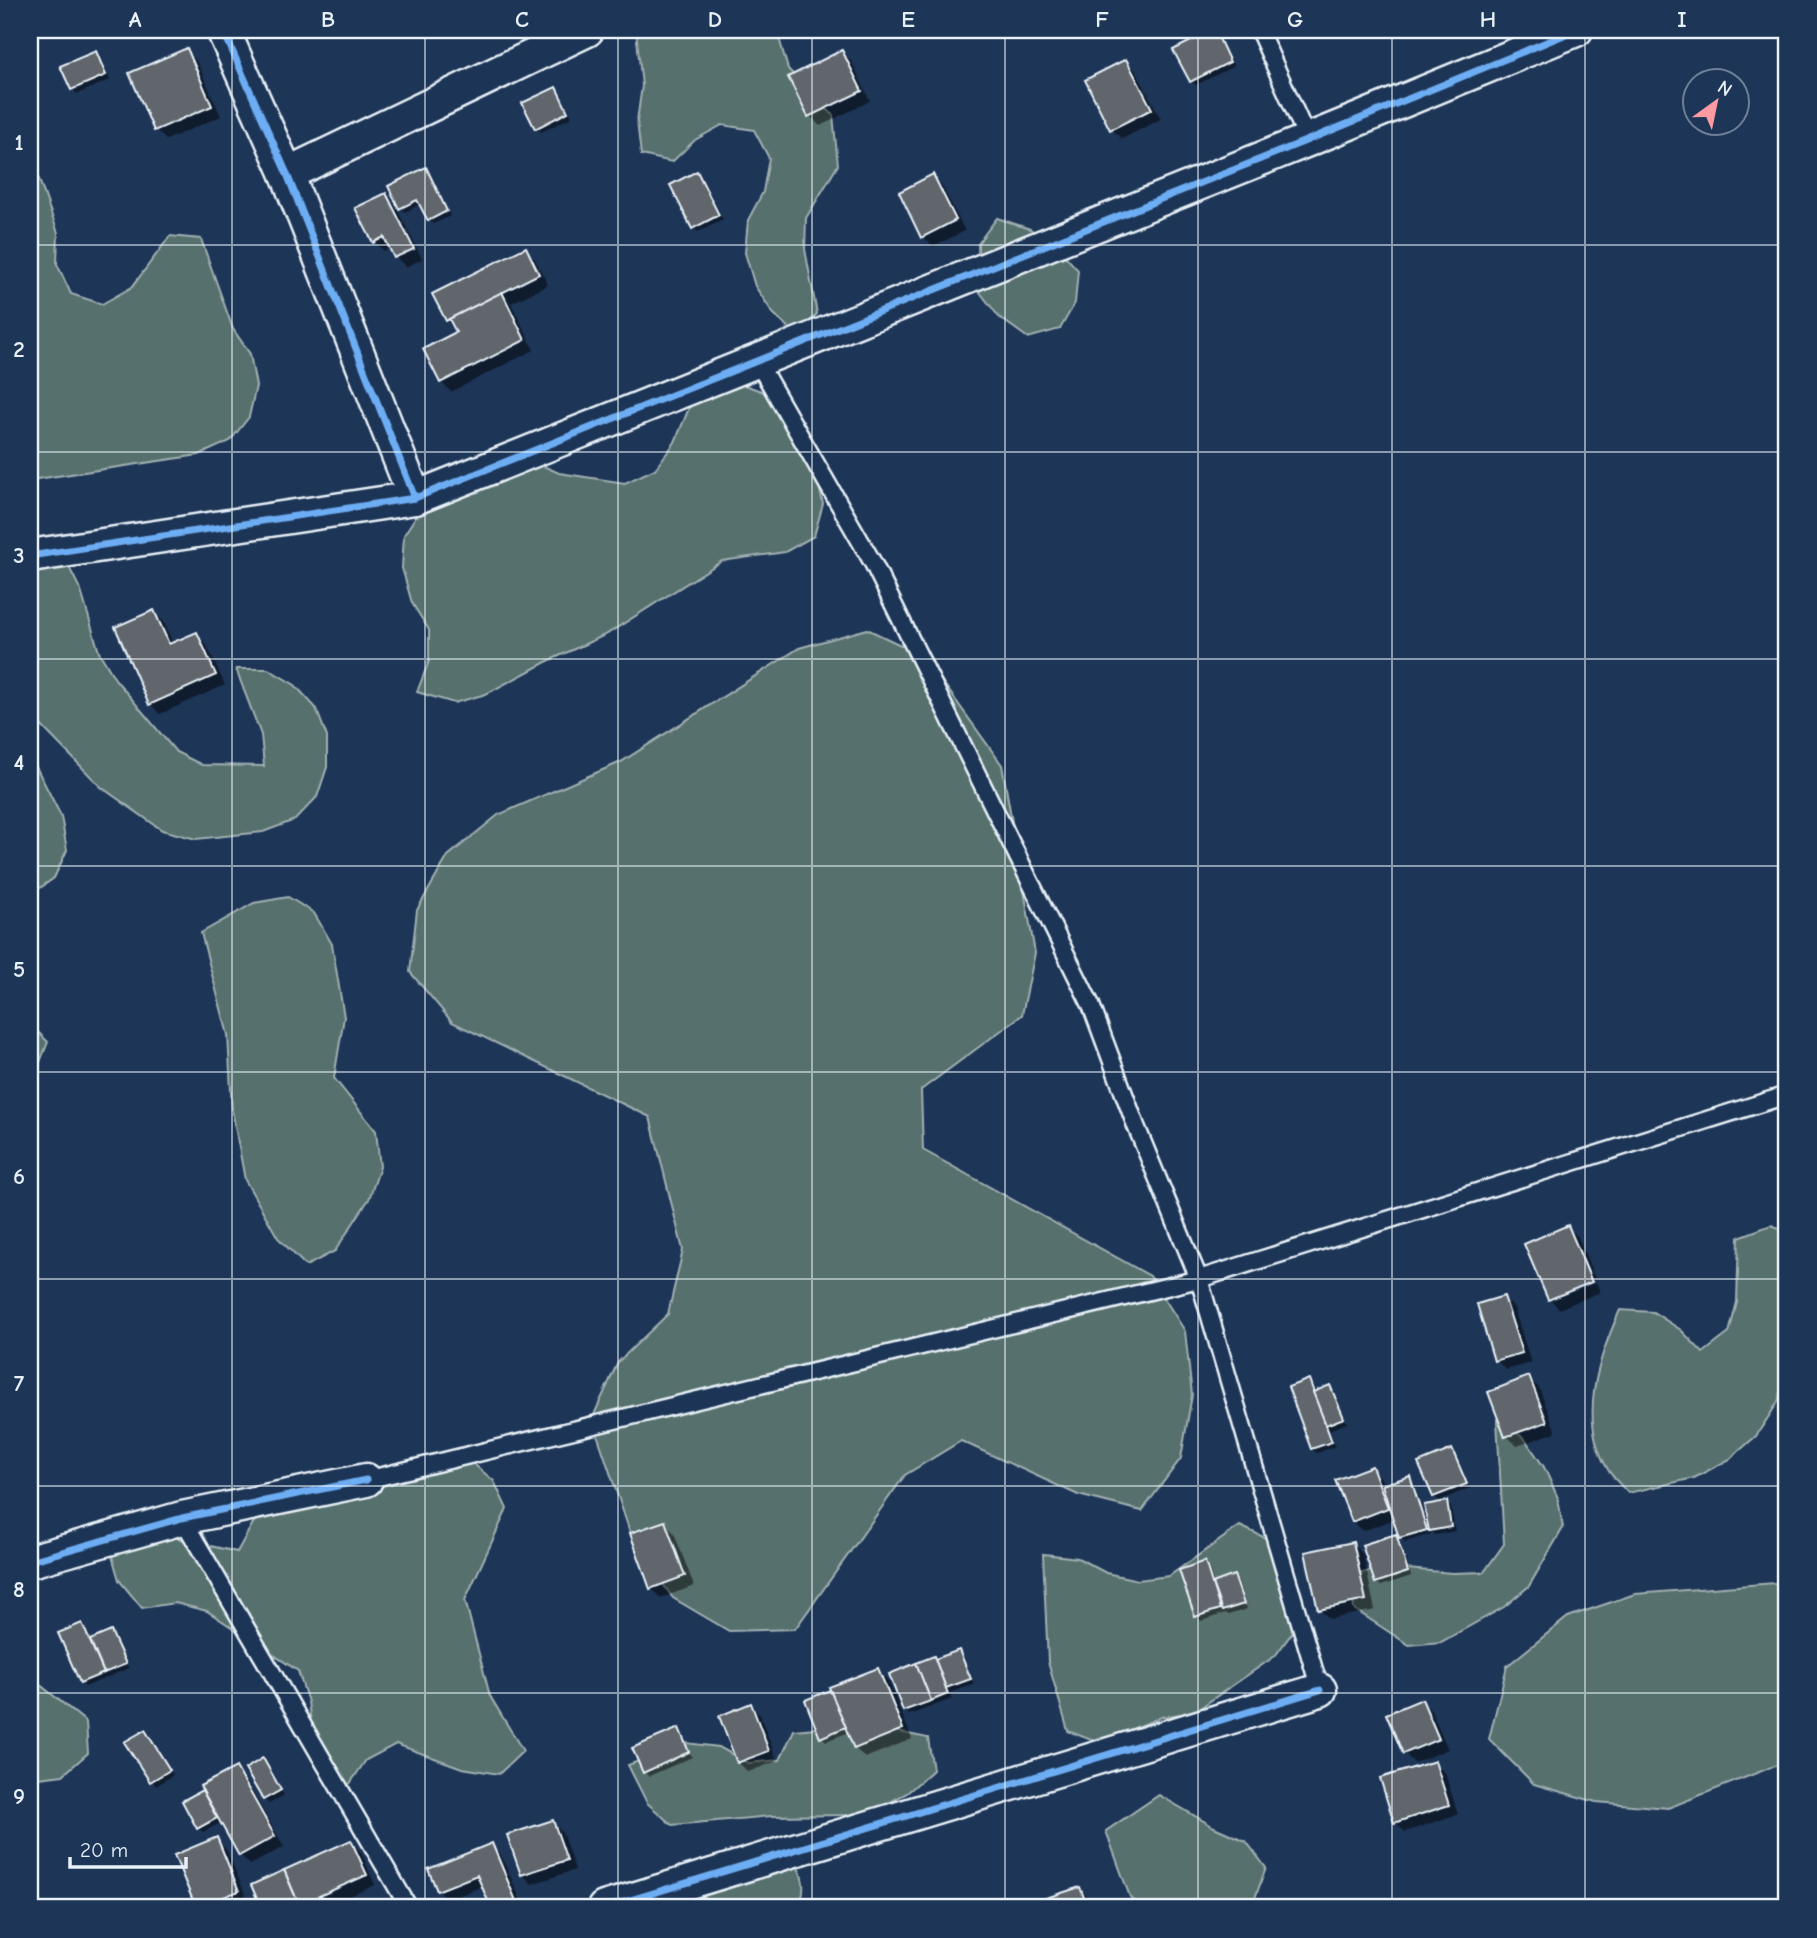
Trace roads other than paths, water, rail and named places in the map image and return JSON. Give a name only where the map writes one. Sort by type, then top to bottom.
[{"type":"street","points":[[223,30],[286,174],[415,498]]},
{"type":"street","points":[[286,174],[587,30]]},
{"type":"street","points":[[30,556],[415,498],[1576,30]]},
{"type":"street","points":[[30,1561],[182,1518],[366,1480]]},
{"type":"street","points":[[604,1908],[1320,1690]]},
{"type":"lane","points":[[1259,30],[1308,140]]},
{"type":"lane","points":[[757,361],[873,564],[1091,1005],[1136,1126],[1199,1279],[1320,1690]]},
{"type":"lane","points":[[366,1480],[1199,1279],[1787,1095]]},
{"type":"lane","points":[[182,1518],[410,1908]]}]
